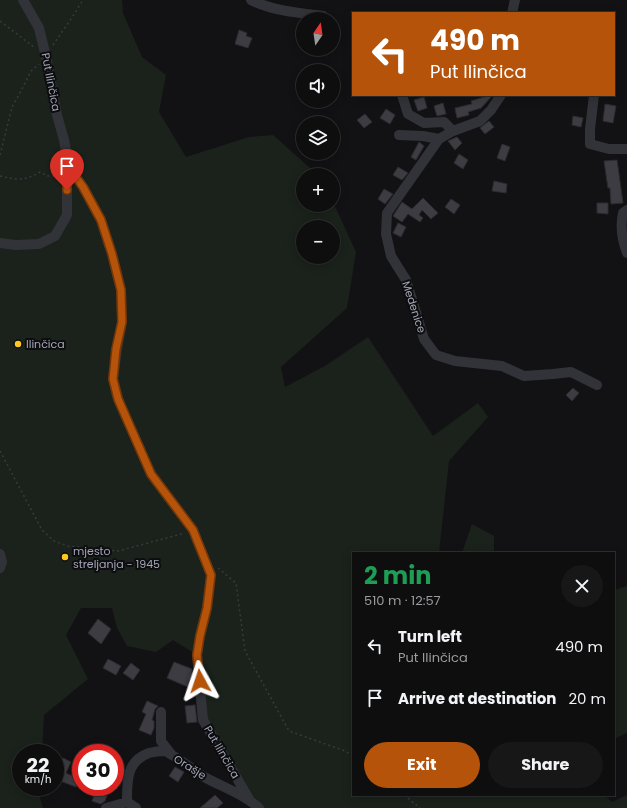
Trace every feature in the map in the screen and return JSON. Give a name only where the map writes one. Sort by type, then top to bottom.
[{"type":"street","name":"Put Ilinčica","points":[[0,243],[39,244],[55,236],[67,215],[68,172],[46,57],[39,28],[23,0]]},
{"type":"street","points":[[251,0],[262,6],[296,12]]},
{"type":"street","points":[[512,12],[515,0]]},
{"type":"street","points":[[402,96],[408,114],[424,123],[444,122],[453,131]]},
{"type":"street","name":"Medenice","points":[[500,96],[491,110],[480,121],[453,131],[439,139],[387,213],[386,234],[391,256],[406,280],[424,338],[436,355],[448,359],[502,366],[524,376],[571,372],[597,385]]},
{"type":"street","points":[[594,96],[590,129],[590,144],[609,149],[627,149]]},
{"type":"street","points":[[398,135],[423,136],[439,139]]},
{"type":"street","name":"Put Ilinčica","points":[[68,172],[83,187],[101,220],[112,254],[121,290],[122,322],[116,349],[113,379],[118,399],[151,474],[193,530],[211,575],[207,608],[197,655],[203,720],[249,799]]},
{"type":"street","points":[[627,210],[623,213],[620,224],[623,243],[627,253]]},
{"type":"street","points":[[0,554],[2,562],[0,568]]},
{"type":"street","points":[[161,712],[161,741],[172,756]]},
{"type":"street","name":"Orašje","points":[[127,802],[127,784],[132,766],[136,759],[151,752],[164,751],[206,778],[249,799],[259,808]]},
{"type":"street","points":[[106,808],[127,802],[136,808]]},
{"type":"path","points":[[0,155],[12,107],[31,70],[46,57],[51,47],[83,0]]},
{"type":"path","points":[[0,21],[35,48]]},
{"type":"path","points":[[0,176],[13,180],[28,178],[40,172],[47,176],[68,172]]},
{"type":"path","points":[[0,452],[42,530],[54,541],[68,546],[118,551],[193,530]]},
{"type":"path","points":[[214,565],[236,583],[245,651],[289,730],[345,751],[352,755]]},
{"type":"path","points":[[405,796],[420,808]]},
{"type":"shaded area","points":[[0,0],[122,0],[123,13],[142,57],[166,75],[159,112],[186,157],[249,137],[273,135],[296,155],[296,160],[301,160],[310,168],[296,168],[296,212],[338,212],[356,252],[347,308],[281,367],[285,387],[325,366],[368,337],[433,436],[478,403],[488,417],[449,461],[439,552],[352,552],[352,796],[605,796],[612,802],[627,795],[627,808],[260,808],[203,720],[197,655],[173,640],[156,652],[127,646],[117,628],[112,608],[81,608],[66,635],[88,679],[44,715],[42,744],[12,744],[12,796],[40,796],[43,808],[0,808]]},
{"type":"shaded area","points":[[472,524],[494,536],[494,552],[462,552]]},
{"type":"shaded area","points":[[627,586],[627,733],[615,739],[615,590]]},
{"type":"building","points":[[239,30],[247,33],[246,36],[252,38],[248,48],[235,44]]},
{"type":"building","points":[[492,96],[481,108],[468,112],[469,115],[457,118],[455,108],[472,104],[471,101]]},
{"type":"building","points":[[424,97],[427,108],[418,111],[414,100]]},
{"type":"building","points":[[443,103],[446,114],[437,116],[434,106]]},
{"type":"building","points":[[605,104],[616,106],[613,123],[603,121]]},
{"type":"building","points":[[386,109],[395,115],[390,124],[380,118]]},
{"type":"building","points":[[365,114],[372,122],[364,128],[357,120]]},
{"type":"building","points":[[573,116],[583,118],[581,127],[572,125]]},
{"type":"building","points":[[489,121],[494,127],[485,134],[480,128]]},
{"type":"building","points":[[457,137],[462,143],[455,150],[448,141]]},
{"type":"building","points":[[419,142],[424,146],[416,160],[411,157]]},
{"type":"building","points":[[502,144],[510,147],[505,161],[497,158]]},
{"type":"building","points":[[459,154],[468,160],[463,169],[454,163]]},
{"type":"building","points":[[617,160],[623,203],[611,204],[610,188],[608,188],[604,161]]},
{"type":"building","points":[[398,167],[408,173],[402,180],[393,175]]},
{"type":"building","points":[[494,181],[507,184],[506,193],[492,191]]},
{"type":"building","points":[[384,189],[393,194],[385,204],[378,199]]},
{"type":"building","points":[[423,198],[438,213],[431,219],[422,210],[419,215],[423,218],[420,222],[408,214],[402,222],[393,216],[402,202],[412,209]]},
{"type":"building","points":[[451,199],[460,205],[454,214],[445,207]]},
{"type":"building","points":[[597,203],[608,203],[608,214],[597,213]]},
{"type":"building","points":[[398,223],[406,227],[401,237],[393,233]]},
{"type":"building","points":[[573,388],[579,393],[572,401],[566,395]]},
{"type":"building","points":[[98,619],[111,629],[101,644],[88,633]]},
{"type":"building","points":[[108,659],[121,666],[116,675],[103,668]]},
{"type":"building","points":[[174,662],[192,669],[192,676],[188,687],[167,678]]},
{"type":"building","points":[[131,663],[140,670],[133,680],[123,673]]},
{"type":"building","points":[[147,701],[158,706],[155,709],[152,720],[154,721],[154,728],[151,735],[139,730],[146,714],[142,712]]},
{"type":"building","points":[[195,705],[197,722],[187,723],[185,706]]},
{"type":"building","points":[[64,758],[71,762],[66,773],[72,776],[72,785],[64,782]]},
{"type":"building","points":[[175,767],[184,772],[178,782],[169,776]]},
{"type":"building","points":[[215,795],[223,803],[217,808],[200,808]]},
{"type":"building","points":[[94,796],[107,796],[105,801],[101,804],[92,801]]},
{"type":"place","name":"Ilinčica","points":[[18,344]]},
{"type":"place","name":"mjesto streljanja - 1945","points":[[65,557]]},
{"type":"route","points":[[67,190],[69,167],[83,187],[101,220],[112,254],[121,290],[122,322],[116,349],[113,379],[118,399],[151,474],[193,530],[211,575],[207,608],[197,655],[200,681]]}]
